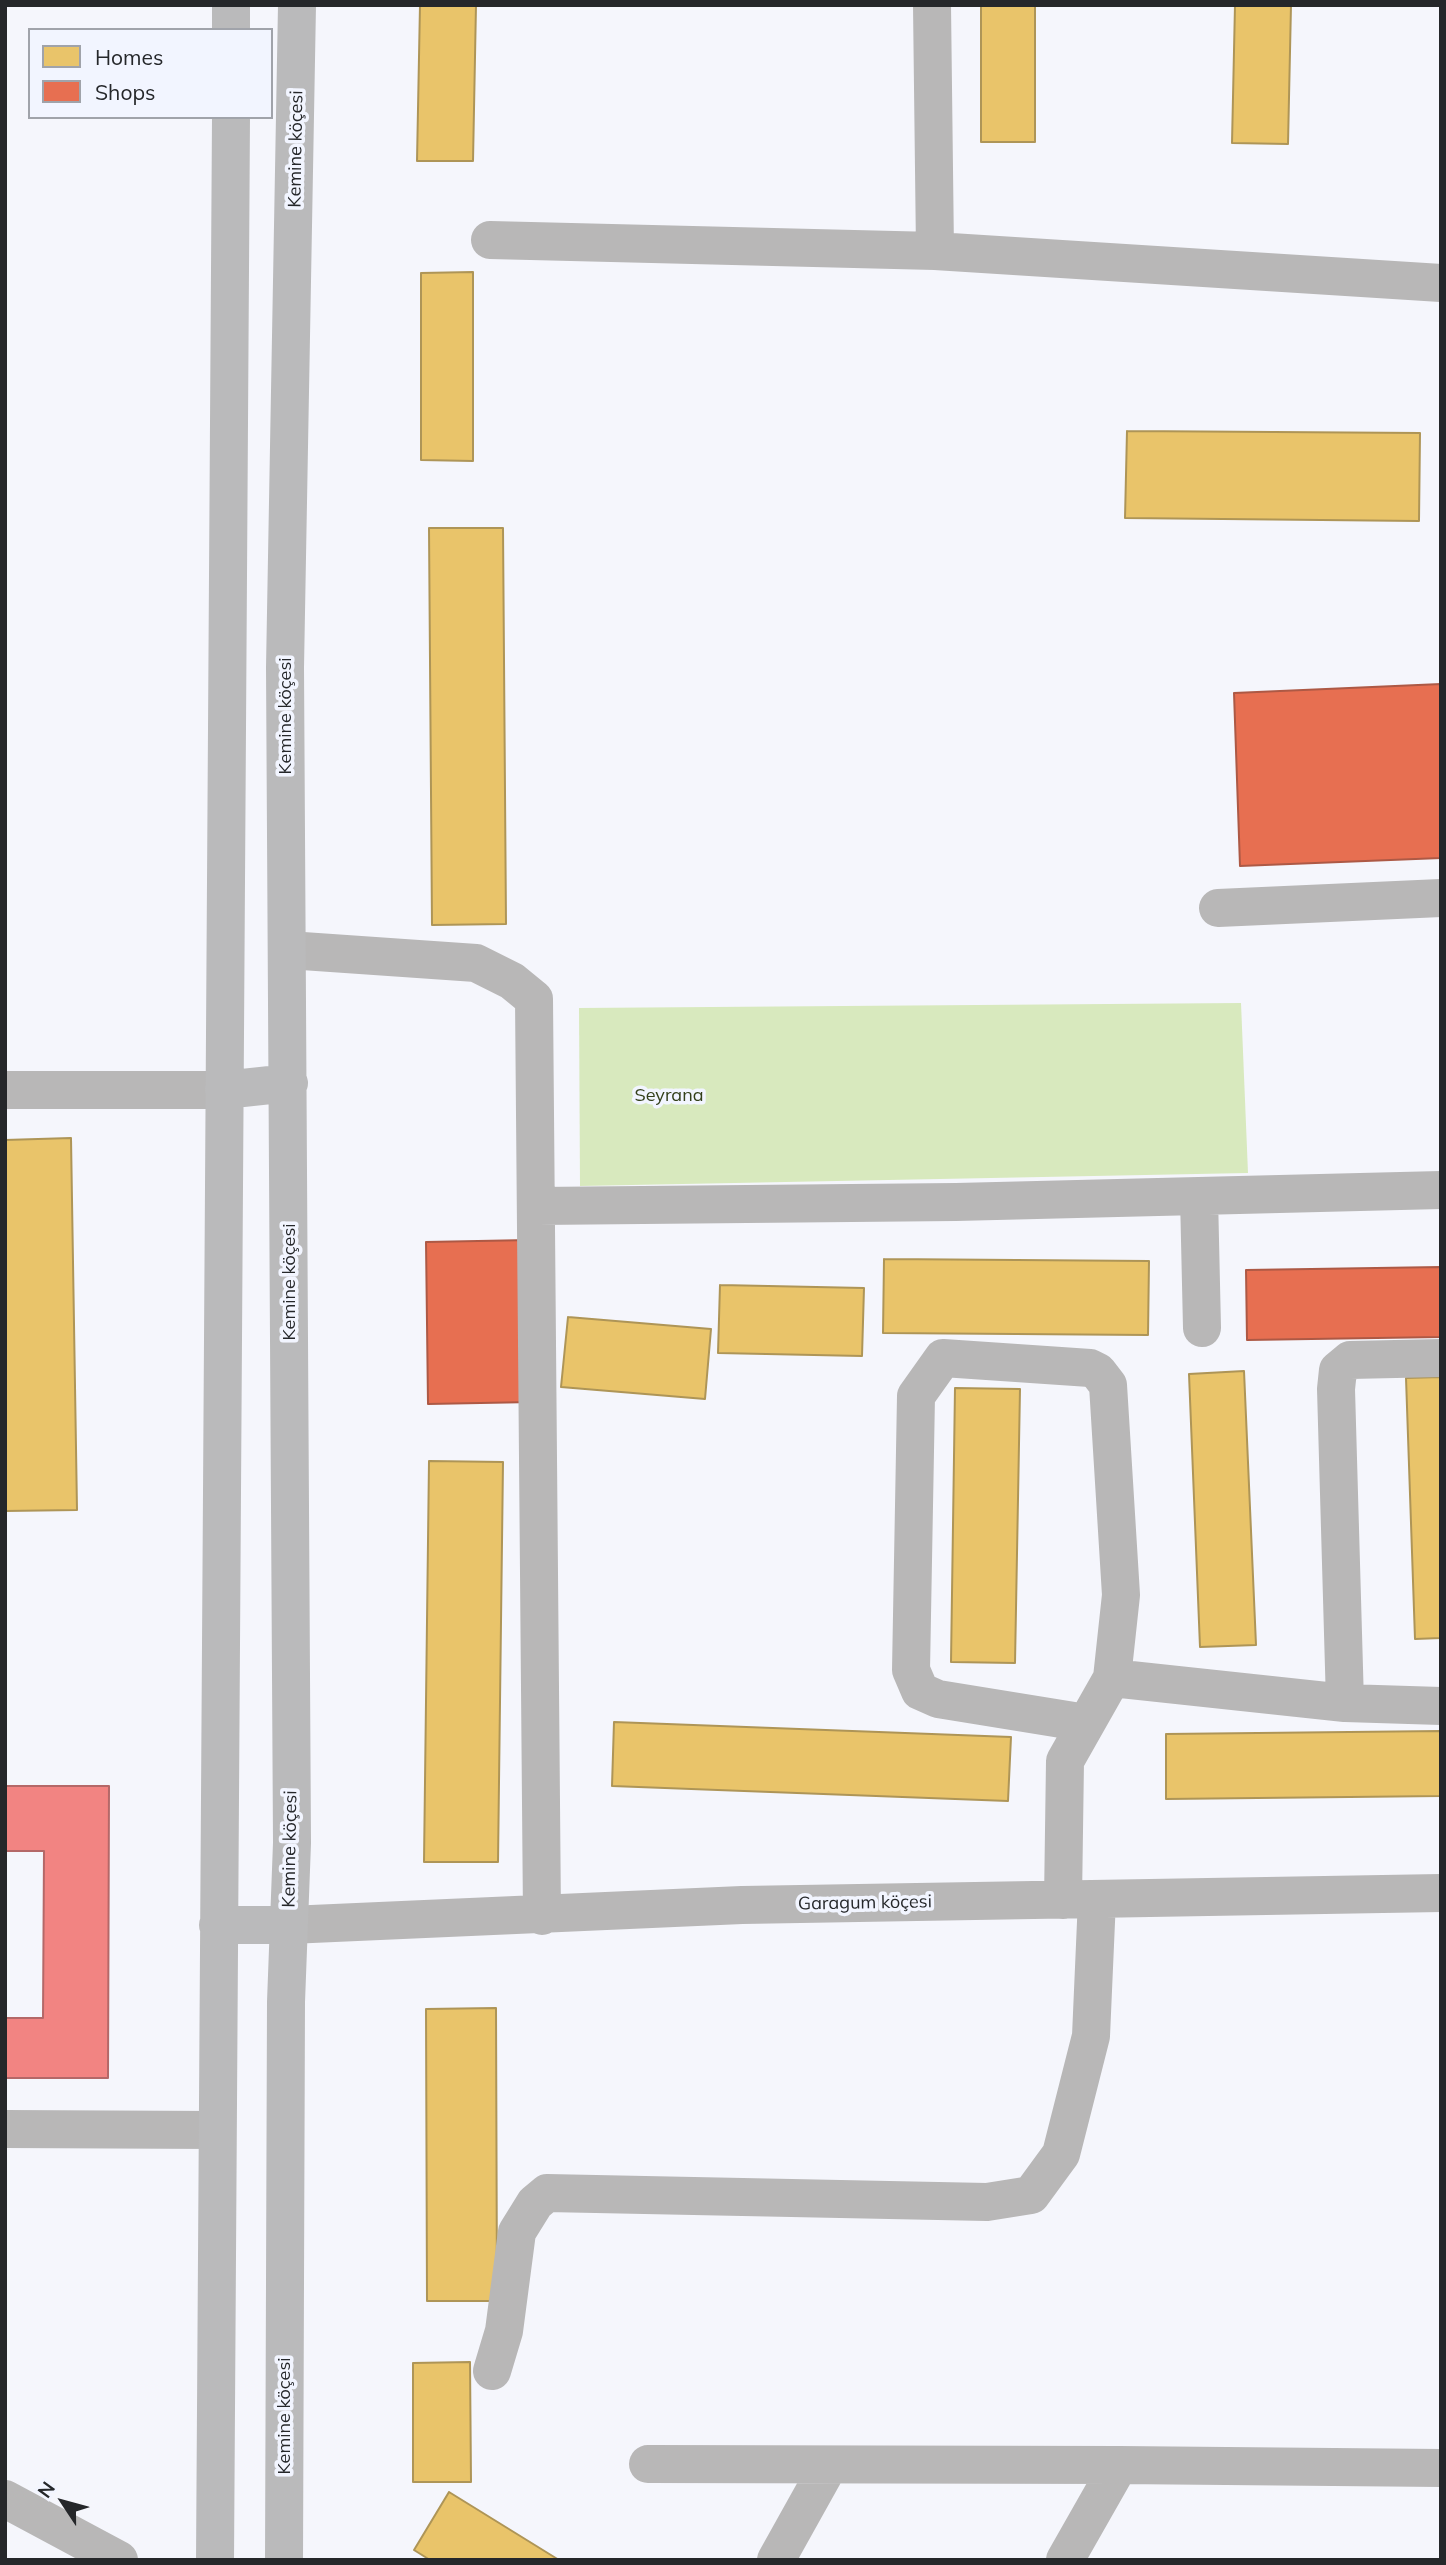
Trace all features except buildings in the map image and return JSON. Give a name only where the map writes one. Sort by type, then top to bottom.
[{"type":"main road","points":[[231,5],[231,28]]},
{"type":"main road","name":"Kemine köçesi","points":[[284,2560],[286,2002],[292,1802],[285,667],[298,5]]},
{"type":"main road","points":[[215,2560],[231,119]]},
{"type":"main road","points":[[224,1090],[289,1083]]},
{"type":"main road","points":[[218,1925],[289,1925]]},
{"type":"street","points":[[932,5],[935,251]]},
{"type":"street","points":[[490,240],[935,251],[1441,283]]},
{"type":"street","points":[[1218,908],[1441,898]]},
{"type":"street","points":[[288,950],[476,963],[512,981],[534,999],[538,1206],[542,1916]]},
{"type":"street","points":[[5,1090],[224,1090]]},
{"type":"street","points":[[538,1206],[1441,1190]]},
{"type":"street","points":[[1199,1196],[1202,1328]]},
{"type":"street","points":[[492,2371],[504,2331],[517,2232],[535,2203],[547,2193],[987,2202],[1031,2195],[1061,2154],[1091,2036],[1065,1761],[1112,1678],[1121,1595],[1108,1385],[1098,1372],[1090,1368],[943,1358],[916,1395],[911,1670],[920,1691],[939,1699],[1086,1723]]},
{"type":"street","points":[[1345,1703],[1336,1388],[1338,1370],[1350,1360],[1441,1358]]},
{"type":"street","points":[[1112,1678],[1345,1703],[1441,1706]]},
{"type":"street","name":"Garagum köçesi","points":[[289,1925],[542,1916],[742,1905],[1441,1893]]},
{"type":"street","points":[[5,2129],[217,2130]]},
{"type":"street","points":[[648,2465],[1441,2468]]},
{"type":"street","points":[[776,2560],[829,2465]]},
{"type":"street","points":[[1065,2560],[1119,2465]]},
{"type":"street","points":[[5,2499],[119,2560]]},
{"type":"green space","name":"Seyrana","points":[[1241,1003],[1248,1173],[580,1186],[579,1008]]}]
